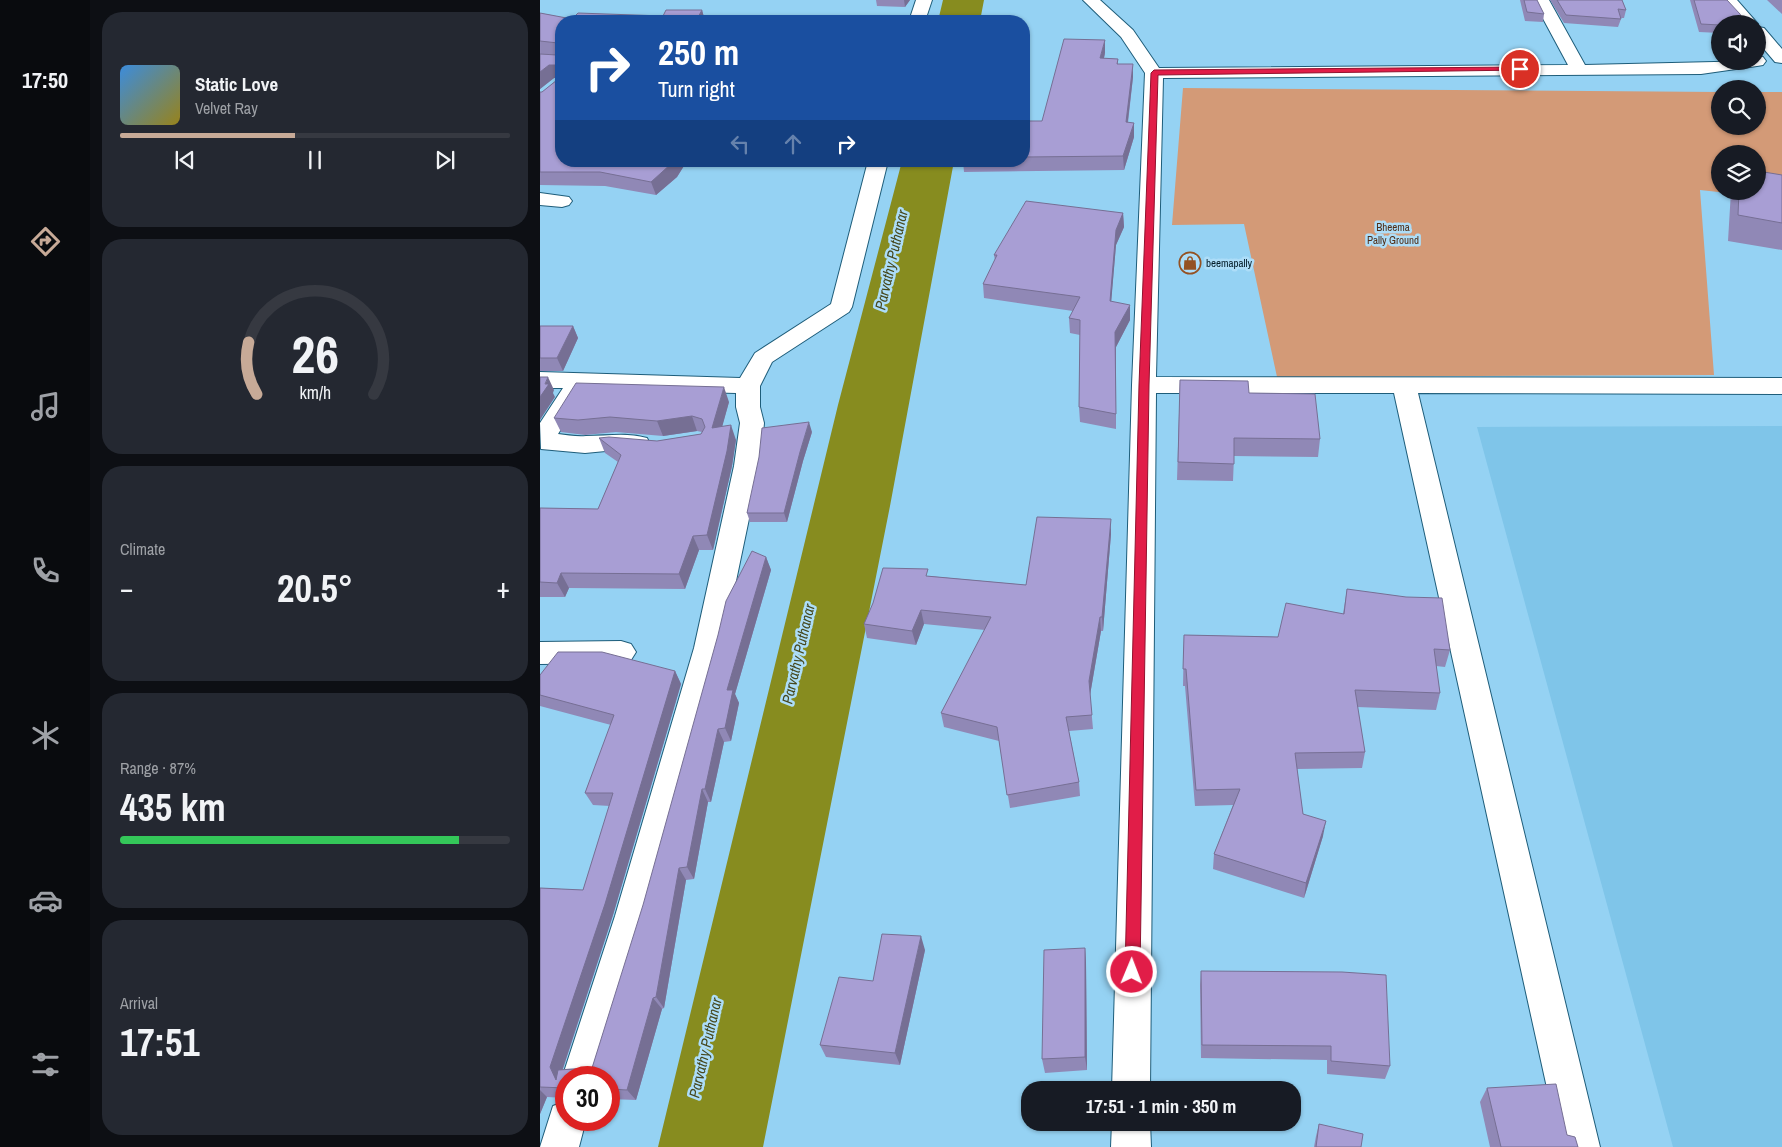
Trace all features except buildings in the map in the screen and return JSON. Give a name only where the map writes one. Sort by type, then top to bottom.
[{"type":"street","points":[[919,15],[924,0]]},
{"type":"street","points":[[1091,0],[1127,34],[1154,73],[1144,385],[1131,1081]]},
{"type":"street","points":[[1541,0],[1578,68]]},
{"type":"street","points":[[1728,0],[1742,15]]},
{"type":"street","points":[[1766,40],[1782,57]]},
{"type":"street","points":[[1766,60],[1782,57]]},
{"type":"street","points":[[1154,73],[1711,68]]},
{"type":"street","points":[[585,1066],[632,916],[708,648],[749,450],[752,423],[748,407],[748,386],[763,358],[841,306],[876,167]]},
{"type":"street","points":[[540,199],[562,201]]},
{"type":"street","points":[[540,380],[748,386]]},
{"type":"street","points":[[579,381],[542,441],[585,445],[616,442],[663,446]]},
{"type":"street","points":[[1404,384],[1580,1147]]},
{"type":"street","points":[[1144,385],[1782,386]]},
{"type":"street","points":[[540,653],[621,652]]},
{"type":"street","points":[[559,1147],[564,1131]]},
{"type":"street","points":[[1131,1131],[1131,1147]]},
{"type":"shaded area","points":[[1782,426],[1782,1147],[1673,1147],[1477,427]]},
{"type":"green space","name":"Bheema Pally Ground","points":[[1183,88],[1711,92],[1711,135],[1766,135],[1766,92],[1782,92],[1782,199],[1766,197],[1766,145],[1711,145],[1711,191],[1700,190],[1714,375],[1277,377],[1244,224],[1172,225]]},
{"type":"water","points":[[943,0],[984,0],[981,15],[939,15]]},
{"type":"water","name":"Parvathy Puthanar","points":[[900,167],[953,167],[890,506],[763,1147],[658,1147],[838,405]]},
{"type":"place","name":"beemapally","points":[[1190,263]]},
{"type":"route","points":[[1132,972],[1144,385],[1154,73],[1520,69]]}]
